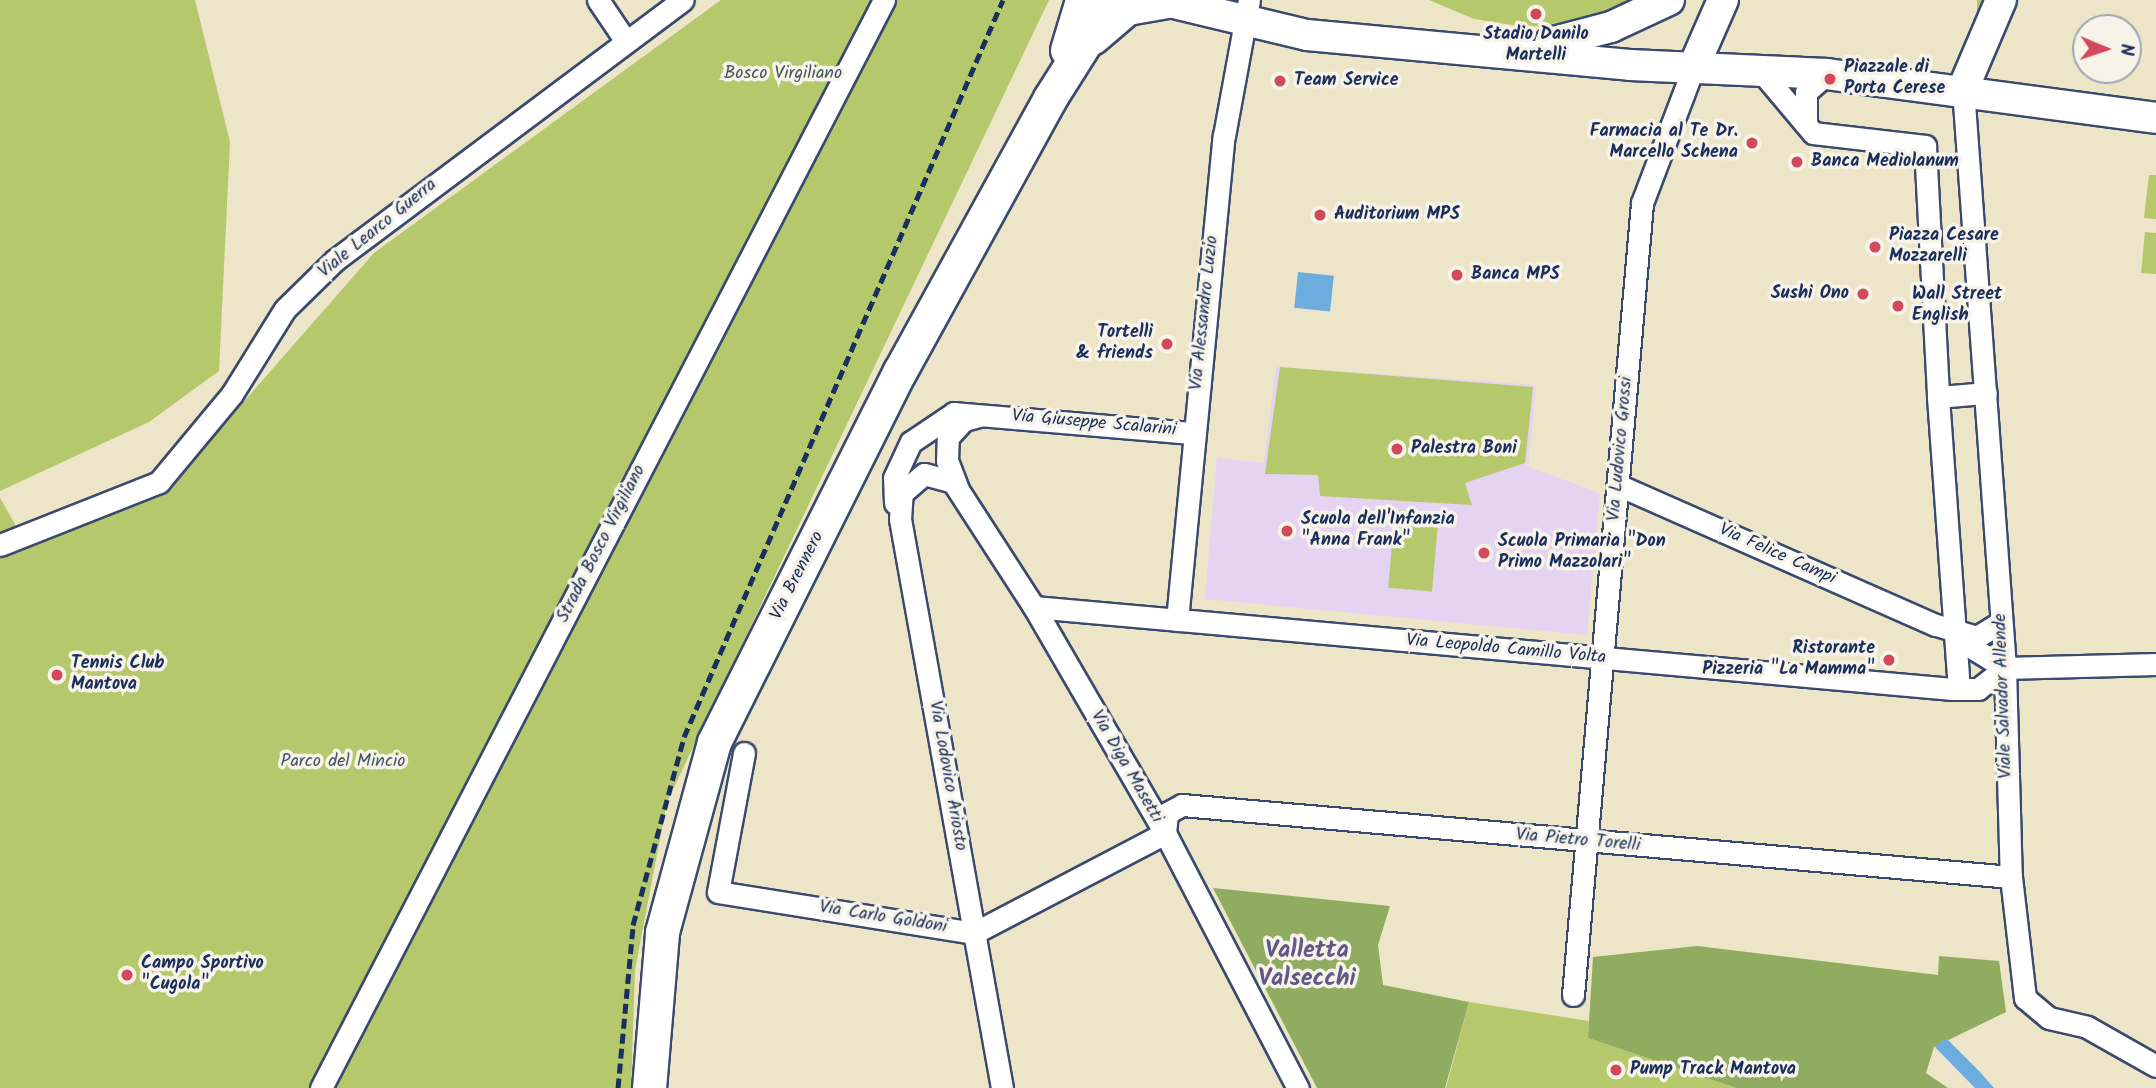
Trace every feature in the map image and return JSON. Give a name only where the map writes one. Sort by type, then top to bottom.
[{"type":"main road","points":[[1218,0],[1307,35],[1827,74],[1963,89],[2002,102],[2156,118]]},
{"type":"main road","points":[[1550,43],[1611,27],[1669,0]]},
{"type":"main road","points":[[1694,66],[1723,0]]},
{"type":"main road","points":[[1963,89],[2001,0]]},
{"type":"main road","name":"Via Brennero","points":[[649,1088],[662,932],[714,742],[900,371],[1050,98],[1090,1]]},
{"type":"main road","points":[[1164,1],[1550,43],[1694,66]]},
{"type":"main road","name":"Via Brennero","points":[[1050,98],[1111,22],[1128,10],[1164,1]]},
{"type":"main road","points":[[1963,89],[2005,82],[2156,99]]},
{"type":"street","points":[[598,0],[625,40]]},
{"type":"street","name":"Viale Learco Guerra","points":[[0,545],[159,482],[232,394],[285,309],[335,260],[625,40],[683,0]]},
{"type":"street","name":"Strada Bosco Virgiliano","points":[[321,1088],[884,0]]},
{"type":"street","name":"Via Alessandro Luzio","points":[[1177,621],[1194,433],[1246,11]]},
{"type":"street","name":"Via Ludovico Grossi","points":[[1573,995],[1642,202],[1694,66]]},
{"type":"street","points":[[1760,70],[1813,133],[1925,146],[1949,631],[1968,689],[2006,668],[2156,664]]},
{"type":"street","points":[[1806,124],[1807,92],[1827,74]]},
{"type":"street","name":"Viale Salvador Allende","points":[[1963,89],[2006,668],[2004,702],[2011,877],[2025,998],[2049,1018],[2087,1027],[2156,1066]]},
{"type":"street","points":[[1938,388],[1986,393]]},
{"type":"street","name":"Via Giuseppe Scalarini","points":[[900,520],[894,478],[920,432],[954,413],[1194,433]]},
{"type":"street","name":"Via Diga Masetti","points":[[995,416],[964,420],[948,437],[947,461],[959,490],[1034,607],[1164,833],[1291,1086]]},
{"type":"street","name":"Via Lodovico Ariosto","points":[[959,490],[944,477],[924,474],[902,493],[900,520],[1002,1088]]},
{"type":"street","name":"Via Felice Campi","points":[[1618,485],[1949,631],[2006,668]]},
{"type":"street","name":"Via Leopoldo Camillo Volta","points":[[1034,607],[1602,659],[1993,691],[2004,702]]},
{"type":"street","name":"Via Felice Campi","points":[[1949,631],[1977,637],[2001,622]]},
{"type":"street","name":"Via Carlo Goldoni","points":[[744,753],[718,892],[974,933]]},
{"type":"street","name":"Via Pietro Torelli","points":[[1164,833],[1167,813],[1182,805],[2011,877]]},
{"type":"street","points":[[974,933],[1164,833]]},
{"type":"shaded area","points":[[1276,367],[1536,385],[1528,467],[1600,493],[1587,635],[1205,599],[1217,458],[1264,463]]},
{"type":"green space","points":[[0,0],[195,0],[230,142],[219,371],[149,422],[0,491]]},
{"type":"green space","name":"Parco del Mincio","points":[[721,0],[1049,0],[667,802],[635,970],[631,1088],[0,1088],[0,498],[27,545],[170,486],[374,253]]},
{"type":"green space","name":"Stadio Danilo Martelli","points":[[1429,0],[1643,0],[1576,24],[1525,27],[1474,19]]},
{"type":"green space","points":[[1977,0],[1985,0],[1985,45],[1977,45]]},
{"type":"green space","points":[[2149,175],[2156,175],[2156,219],[2144,218]]},
{"type":"green space","points":[[2145,232],[2156,233],[2156,274],[2141,273]]},
{"type":"green space","points":[[1280,367],[1533,387],[1525,463],[1465,483],[1472,505],[1320,496],[1318,475],[1265,474]]},
{"type":"green space","points":[[1395,510],[1439,514],[1432,592],[1388,588]]},
{"type":"green space","points":[[1213,888],[1390,906],[1378,945],[1383,985],[1469,1002],[1445,1088],[1317,1088]]},
{"type":"green space","points":[[1697,946],[1938,975],[1939,956],[1999,961],[2006,1012],[1934,1047],[1926,1073],[1948,1088],[1736,1088],[1588,1038],[1593,957]]},
{"type":"green space","points":[[1469,1002],[1589,1021],[1588,1038],[1736,1088],[1446,1088]]},
{"type":"water","points":[[1298,272],[1334,276],[1330,312],[1294,308]]},
{"type":"water","points":[[1946,1038],[1994,1088],[1975,1088],[1935,1047]]},
{"type":"railway","points":[[618,1088],[633,925],[684,737],[1003,0]]},
{"type":"place","name":"Stadio Danilo Martelli","points":[[1536,14]]},
{"type":"place","name":"Piazzale di Porta Cerese","points":[[1830,79]]},
{"type":"place","name":"Team Service","points":[[1280,81]]},
{"type":"place","name":"Farmacia al Te Dr. Marcello Schena","points":[[1752,143]]},
{"type":"place","name":"Banca Mediolanum","points":[[1797,162]]},
{"type":"place","name":"Auditorium MPS","points":[[1320,215]]},
{"type":"place","name":"Piazza Cesare Mozzarelli","points":[[1875,247]]},
{"type":"place","name":"Banca MPS","points":[[1457,275]]},
{"type":"place","name":"Sushi Ono","points":[[1863,294]]},
{"type":"place","name":"Wall Street English","points":[[1898,306]]},
{"type":"place","name":"Tortelli & friends","points":[[1167,344]]},
{"type":"place","name":"Palestra Boni","points":[[1397,449]]},
{"type":"place","name":"Scuola dell'Infanzia \"Anna Frank\"","points":[[1287,531]]},
{"type":"place","name":"Scuola Primaria \"Don Primo Mazzolari\"","points":[[1484,553]]},
{"type":"place","name":"Ristorante Pizzeria \"La Mamma\"","points":[[1889,660]]},
{"type":"place","name":"Tennis Club Mantova","points":[[57,675]]},
{"type":"place","name":"Campo Sportivo \"Cugola\"","points":[[127,975]]},
{"type":"place","name":"Pump Track Mantova","points":[[1616,1070]]},
{"type":"district","name":"Valletta Valsecchi","points":[[1307,965]]},
{"type":"park label","name":"Bosco Virgiliano","points":[[783,74]]}]
